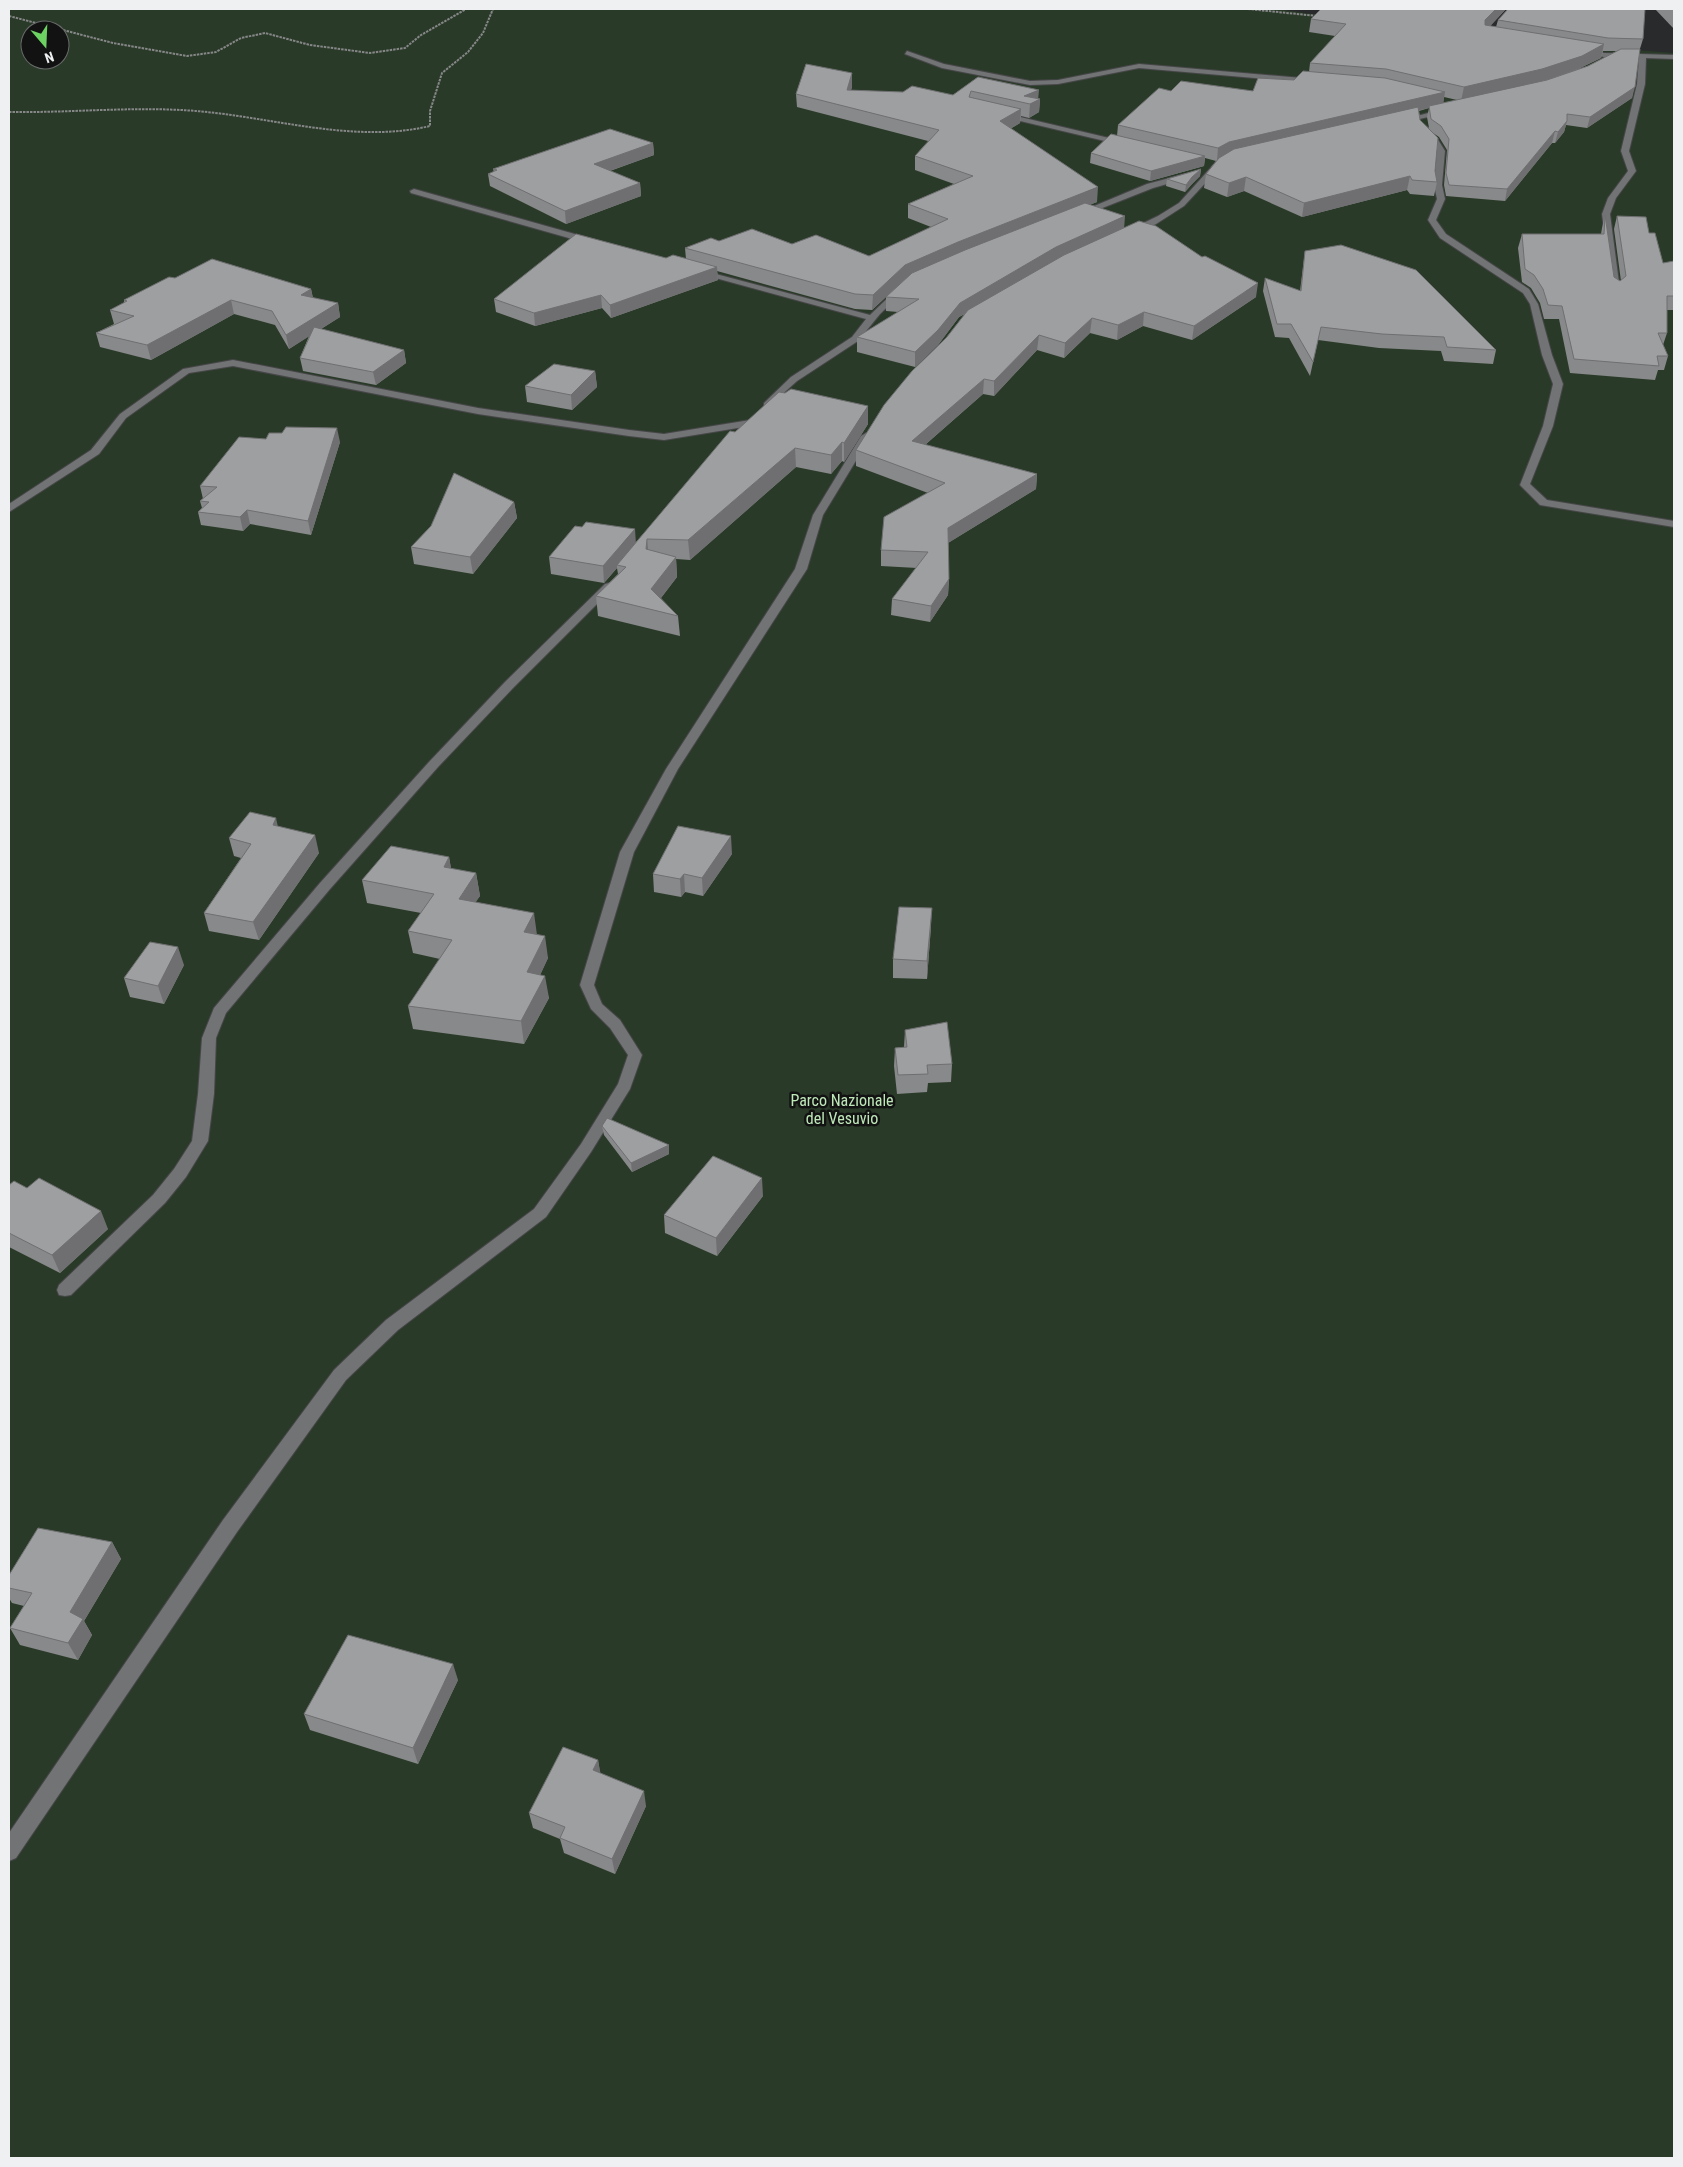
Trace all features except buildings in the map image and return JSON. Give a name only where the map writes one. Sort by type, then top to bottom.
[{"type":"street","points":[[1574,50],[1617,56],[1674,57]]},
{"type":"street","points":[[907,53],[942,66],[1030,83],[1058,82],[1140,66],[1325,82]]},
{"type":"street","points":[[1591,69],[1617,56]]},
{"type":"street","points":[[1616,290],[1606,214],[1612,198],[1632,172],[1625,151],[1642,84],[1644,57]]},
{"type":"street","points":[[1384,125],[1421,116],[1453,105]]},
{"type":"street","points":[[992,112],[1133,145]]},
{"type":"street","points":[[1421,116],[1422,132],[1434,140],[1440,151],[1438,185],[1441,199],[1432,220],[1435,227],[1457,246],[1518,285],[1531,297],[1558,384],[1548,426],[1525,485],[1544,503],[1674,524]]},
{"type":"street","points":[[1069,218],[1150,186],[1217,164],[1189,198],[1160,219],[1115,240]]},
{"type":"street","points":[[414,191],[601,244]]},
{"type":"street","points":[[694,269],[871,318]]},
{"type":"street","points":[[732,440],[794,379],[855,339],[871,318],[908,284]]},
{"type":"street","points":[[9,508],[95,452],[124,416],[186,371],[213,365],[233,363],[478,410],[664,437],[750,423]]},
{"type":"street","points":[[9,1851],[230,1526],[340,1375],[392,1325],[490,1253],[540,1213],[586,1148],[625,1085],[635,1056],[616,1024],[596,1006],[587,985],[627,852],[672,769],[801,569],[818,515],[873,425]]},
{"type":"street","points":[[65,1290],[159,1199],[180,1173],[200,1141],[206,1094],[209,1038],[219,1011],[351,854],[510,684],[580,618],[618,576]]},
{"type":"path","points":[[9,16],[113,43],[188,56],[216,52],[241,38],[265,33],[310,45],[370,53],[405,48],[421,35],[466,9]]},
{"type":"path","points":[[9,112],[104,112],[162,109],[235,115],[378,133],[411,132],[430,126],[430,111],[442,73],[468,52],[484,33],[493,9]]},
{"type":"path","points":[[1248,9],[1323,17]]},
{"type":"green space","name":"Parco Nazionale del Vesuvio","points":[[9,9],[1277,9],[1376,23],[1583,46],[1674,53],[1674,2158],[9,2158]]}]
